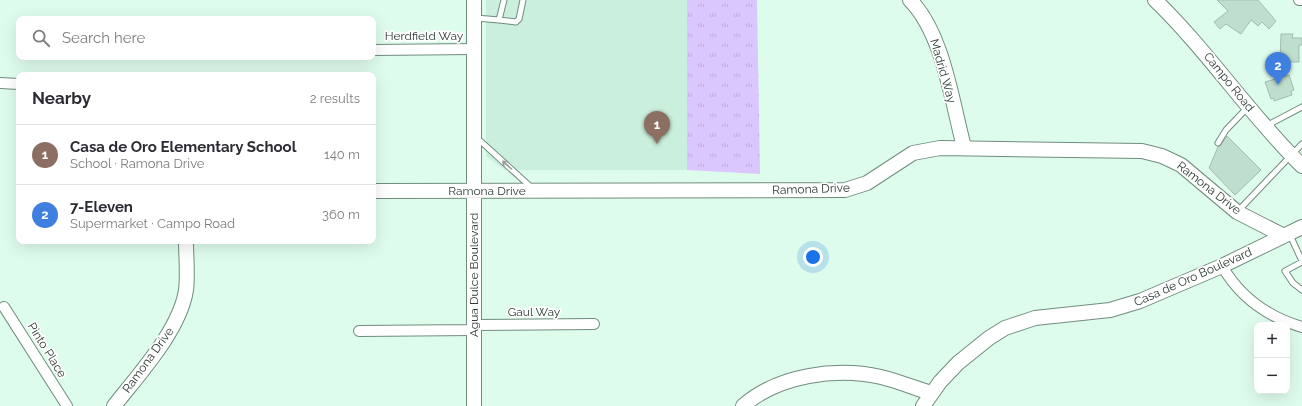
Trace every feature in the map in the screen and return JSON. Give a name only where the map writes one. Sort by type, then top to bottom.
[{"type":"street","name":"Agua Dulce Boulevard","points":[[474,0],[474,406]]},
{"type":"street","name":"Madrid Way","points":[[910,0],[925,18],[935,37],[964,148]]},
{"type":"street","name":"Campo Road","points":[[1155,0],[1201,48],[1248,107],[1299,163]]},
{"type":"street","name":"Herdfield Way","points":[[376,50],[474,49]]},
{"type":"street","points":[[0,83],[16,84]]},
{"type":"street","name":"Ramona Drive","points":[[376,191],[846,190],[867,183],[913,153],[940,148],[1128,150],[1156,154],[1175,161],[1187,169],[1237,212],[1296,230]]},
{"type":"street","name":"Casa de Oro Boulevard","points":[[923,406],[931,394],[958,363],[989,338],[1005,328],[1036,318],[1093,313],[1150,298],[1222,266],[1296,230]]},
{"type":"street","name":"Ramona Drive","points":[[114,406],[166,338],[182,308],[187,277],[186,244]]},
{"type":"street","points":[[1222,266],[1236,288],[1257,306],[1280,319],[1302,327]]},
{"type":"street","name":"Pinto Place","points":[[4,307],[67,406]]},
{"type":"street","name":"Gaul Way","points":[[359,331],[594,324]]},
{"type":"street","points":[[743,406],[755,396],[775,386],[816,375],[870,375],[893,380],[931,394]]},
{"type":"lane","points":[[499,20],[504,0]]},
{"type":"lane","points":[[474,18],[516,22],[519,19],[523,0]]},
{"type":"lane","points":[[1218,142],[1226,130],[1248,107]]},
{"type":"lane","points":[[1265,126],[1302,107]]},
{"type":"lane","points":[[474,136],[536,191]]},
{"type":"lane","points":[[1237,212],[1299,163],[1302,144]]},
{"type":"lane","points":[[1296,230],[1302,262],[1285,271],[1293,283],[1302,290]]},
{"type":"shaded area","points":[[486,0],[687,0],[687,170],[505,170],[486,156]]},
{"type":"green space","points":[[687,0],[757,0],[760,174],[687,170]]},
{"type":"building","points":[[1217,0],[1258,0],[1276,21],[1269,29],[1262,22],[1258,26],[1251,20],[1241,34],[1226,24],[1220,29],[1214,22],[1228,11]]},
{"type":"building","points":[[1281,34],[1293,34],[1292,38],[1302,38],[1302,45],[1299,45],[1299,62],[1280,62]]},
{"type":"building","points":[[1289,75],[1294,90],[1291,91],[1292,95],[1274,101],[1274,98],[1271,99],[1265,82]]},
{"type":"building","points":[[1227,136],[1261,170],[1235,195],[1209,168],[1218,147]]},
{"type":"place","name":"7-Eleven","points":[[1278,85]]},
{"type":"place","name":"Casa de Oro Elementary School","points":[[657,144]]}]
